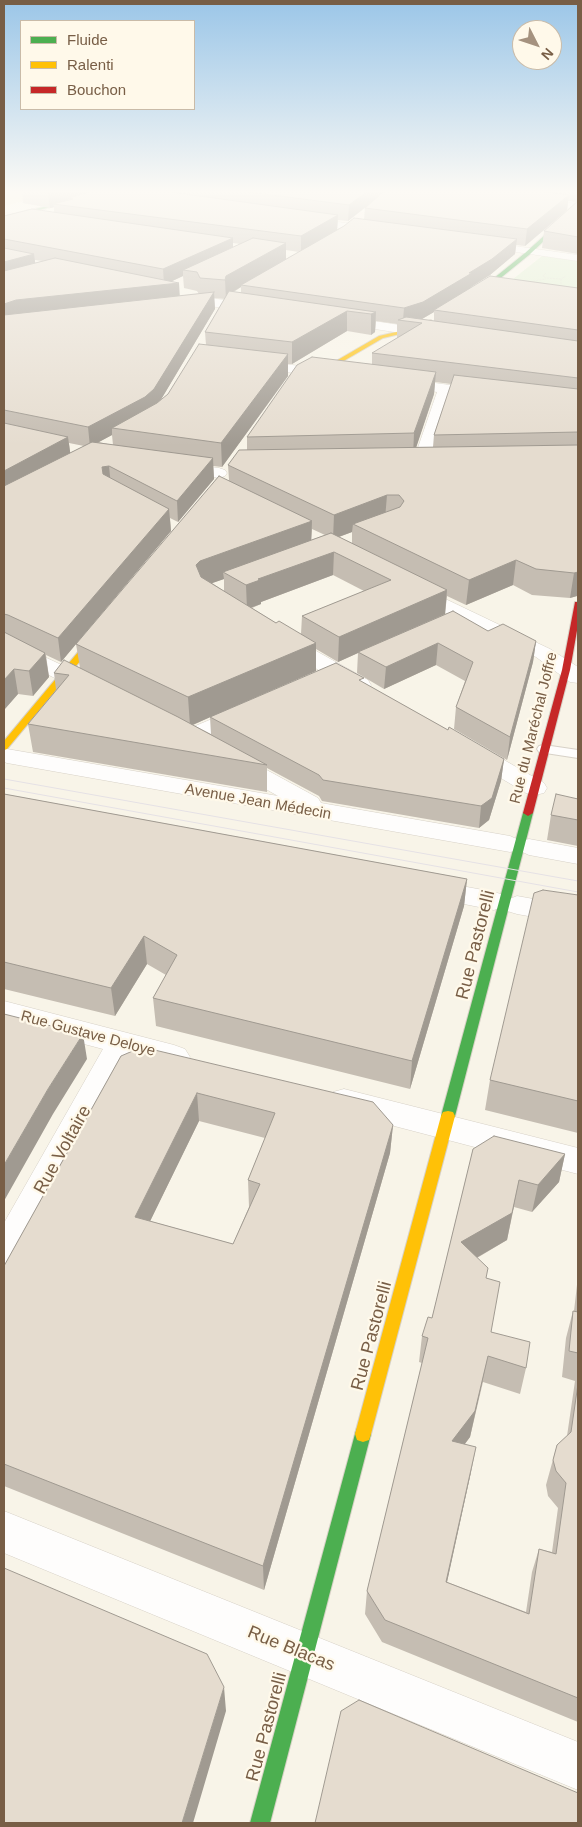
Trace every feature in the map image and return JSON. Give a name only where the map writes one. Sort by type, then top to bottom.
[{"type":"main road","points":[[458,305],[485,288],[500,275]]},
{"type":"main road","points":[[291,382],[338,362],[382,337],[428,324],[443,314]]},
{"type":"main road","name":"Rue du Maréchal Joffre","points":[[518,850],[544,750],[572,673],[578,608]]},
{"type":"main road","points":[[5,752],[63,674],[108,622]]},
{"type":"main road","name":"Rue Pastorelli","points":[[260,1823],[518,850]]},
{"type":"street","points":[[485,288],[502,290]]},
{"type":"street","points":[[174,292],[200,297]]},
{"type":"street","points":[[160,307],[208,302],[269,310]]},
{"type":"street","points":[[326,318],[443,335]]},
{"type":"street","points":[[234,362],[350,376]]},
{"type":"street","points":[[388,381],[502,396]]},
{"type":"street","points":[[420,465],[445,389]]},
{"type":"street","points":[[160,465],[225,475]]},
{"type":"street","points":[[401,466],[440,465]]},
{"type":"street","points":[[395,580],[542,653],[572,673]]},
{"type":"street","points":[[440,627],[466,615]]},
{"type":"street","points":[[270,633],[376,694]]},
{"type":"street","points":[[4,644],[112,698]]},
{"type":"street","points":[[316,681],[361,662]]},
{"type":"street","points":[[267,703],[180,733],[330,814]]},
{"type":"street","points":[[452,739],[535,788]]},
{"type":"street","name":"Avenue Jean Médecin","points":[[5,752],[518,850],[578,856]]},
{"type":"street","points":[[406,885],[578,916]]},
{"type":"street","name":"Rue Gustave Deloye","points":[[4,1012],[197,1063]]},
{"type":"street","name":"Rue Voltaire","points":[[4,1256],[121,1044]]},
{"type":"street","points":[[319,1094],[578,1161]]},
{"type":"street","name":"Rue Blacas","points":[[4,1532],[578,1766]]},
{"type":"lane","points":[[544,750],[578,754]]},
{"type":"path","points":[[558,288],[566,289],[561,285],[561,279]]},
{"type":"path","points":[[525,282],[532,287]]},
{"type":"green space","points":[[518,275],[578,275],[578,287],[569,296],[503,287]]},
{"type":"building","points":[[4,275],[141,275],[179,283],[16,300],[4,304]]},
{"type":"building","points":[[199,275],[227,275],[225,280],[200,278]]},
{"type":"building","points":[[258,275],[468,275],[423,302],[404,308],[241,285]]},
{"type":"building","points":[[490,276],[578,288],[578,330],[434,310]]},
{"type":"building","points":[[229,291],[376,312],[371,314],[347,311],[292,342],[205,332]]},
{"type":"building","points":[[214,292],[154,389],[145,397],[88,427],[4,410],[4,315]]},
{"type":"building","points":[[406,317],[578,341],[578,378],[372,353],[422,323],[398,320]]},
{"type":"building","points":[[199,344],[288,354],[221,443],[112,428],[157,403],[168,394]]},
{"type":"building","points":[[312,357],[436,372],[414,433],[247,437],[297,365]]},
{"type":"building","points":[[454,375],[578,389],[578,432],[434,435]]},
{"type":"building","points":[[4,423],[68,437],[4,471]]},
{"type":"building","points":[[92,442],[213,458],[177,501],[109,466],[102,467],[103,474],[169,509],[58,638],[4,614],[4,486]]},
{"type":"building","points":[[578,445],[578,572],[536,569],[516,560],[469,580],[353,524],[400,507],[404,501],[399,495],[387,495],[334,515],[228,465],[239,450]]},
{"type":"building","points":[[219,476],[312,521],[200,561],[196,565],[201,577],[276,623],[279,621],[316,643],[188,697],[76,644]]},
{"type":"building","points":[[331,533],[447,590],[339,637],[302,616],[391,580],[334,552],[246,585],[223,572]]},
{"type":"building","points":[[453,611],[488,631],[503,624],[536,641],[510,737],[456,707],[473,662],[438,643],[386,667],[358,652]]},
{"type":"building","points":[[4,632],[45,653],[29,671],[14,669],[4,680]]},
{"type":"building","points":[[64,660],[178,717],[267,765],[28,724],[69,675],[54,673]]},
{"type":"building","points":[[336,663],[364,678],[359,680],[448,730],[449,727],[504,759],[492,798],[481,806],[323,780],[319,775],[210,717]]},
{"type":"building","points":[[4,794],[467,879],[412,1061],[153,998],[177,955],[144,936],[111,988],[4,962]]},
{"type":"building","points":[[556,794],[578,799],[578,820],[551,815]]},
{"type":"building","points":[[543,890],[578,895],[578,1101],[490,1080],[534,893]]},
{"type":"building","points":[[4,1014],[83,1034],[48,1089],[4,1165]]},
{"type":"building","points":[[142,1047],[373,1102],[393,1125],[263,1566],[4,1464],[4,1266],[121,1056]],"holes":[[[197,1093],[275,1113],[248,1180],[260,1184],[233,1244],[135,1217]]]},
{"type":"building","points":[[494,1136],[565,1154],[538,1185],[519,1180],[512,1213],[461,1242],[488,1268],[486,1278],[500,1282],[491,1332],[530,1342],[526,1368],[488,1356],[475,1411],[452,1441],[476,1447],[446,1582],[529,1614],[539,1549],[556,1554],[566,1483],[556,1471],[553,1460],[557,1445],[571,1432],[578,1384],[578,1698],[385,1620],[367,1591],[428,1338],[422,1336],[428,1317],[432,1318],[473,1149]]},
{"type":"building","points":[[573,1311],[578,1312],[578,1353],[569,1351]]},
{"type":"building","points":[[4,1568],[207,1654],[224,1687],[182,1823],[4,1823]]},
{"type":"building","points":[[359,1700],[578,1793],[578,1823],[315,1823],[341,1711]]},
{"type":"tram line","points":[[4,779],[578,881]]},
{"type":"tram line","points":[[4,788],[578,892]]},
{"type":"traffic: fast","points":[[467,299],[501,275]]},
{"type":"traffic: fast","points":[[448,1116],[528,813]]},
{"type":"traffic: fast","points":[[260,1823],[363,1434]]},
{"type":"traffic: slow","points":[[306,374],[338,362],[381,337],[411,330],[431,322]]},
{"type":"traffic: slow","points":[[4,747],[102,629]]},
{"type":"traffic: slow","points":[[363,1434],[448,1116]]},
{"type":"traffic: jam","points":[[528,813],[566,670],[578,604]]}]
